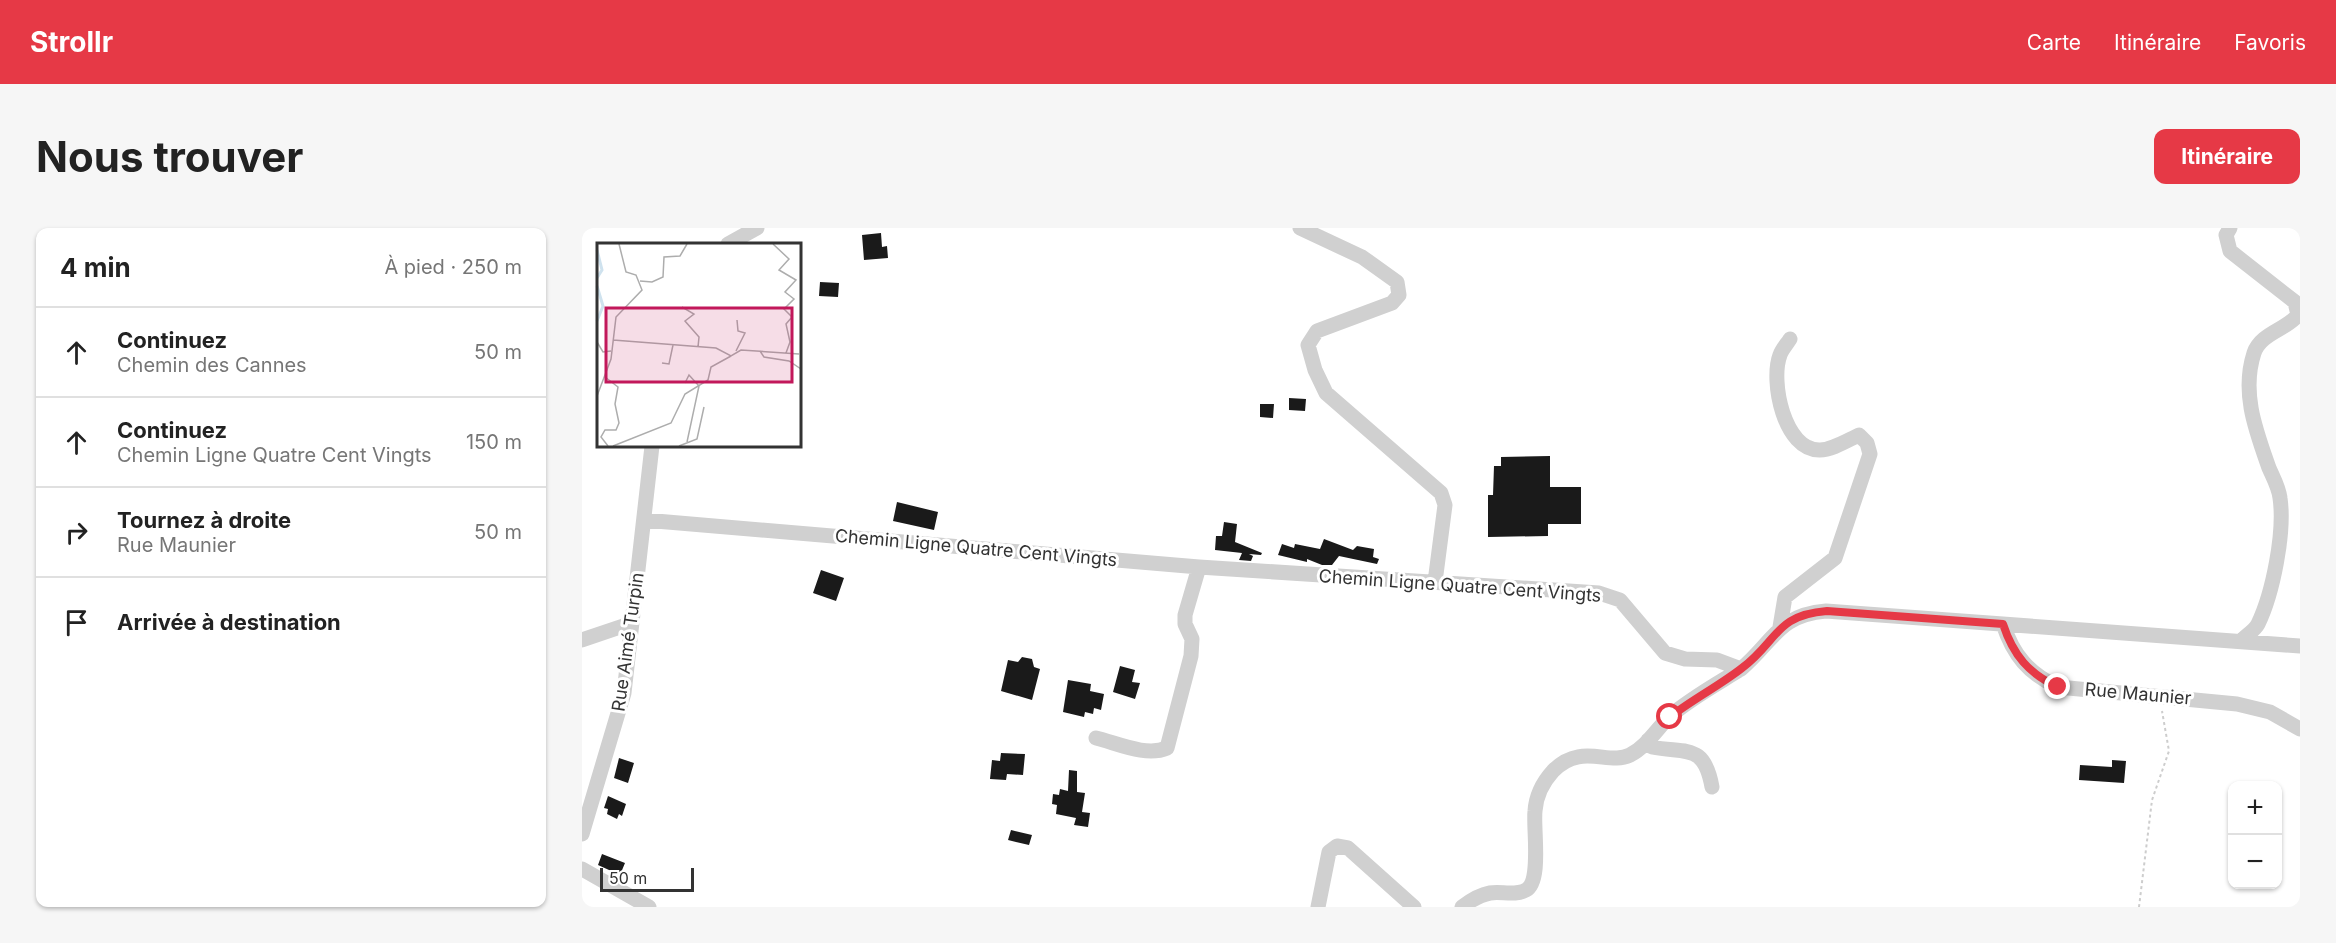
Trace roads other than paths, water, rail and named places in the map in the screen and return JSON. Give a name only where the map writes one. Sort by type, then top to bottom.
[{"type":"street","points":[[730,243],[757,228]]},
{"type":"street","points":[[1300,228],[1362,257],[1397,282],[1399,295],[1392,303],[1317,331],[1308,345],[1315,370],[1326,393],[1444,499],[1435,582]]},
{"type":"street","points":[[2230,228],[2226,235],[2230,251],[2295,302],[2298,308],[2298,315],[2292,323],[2267,336],[2255,350],[2249,375],[2251,416],[2280,498],[2280,539],[2270,586],[2257,625],[2242,640]]},
{"type":"street","points":[[1780,627],[1785,597],[1835,558],[1870,454],[1867,443],[1859,435],[1822,450],[1810,448],[1798,441],[1786,422],[1779,404],[1780,354],[1790,339]]},
{"type":"street","name":"Rue Aimé Turpin","points":[[582,834],[624,693],[652,447]]},
{"type":"street","name":"Chemin Ligne Quatre Cent Vingts","points":[[644,520],[1200,567],[1599,593],[1620,600],[1665,653],[1685,659],[1717,660],[1741,669]]},
{"type":"street","points":[[1096,738],[1144,750],[1159,751],[1167,748],[1191,656],[1192,639],[1185,624],[1185,615],[1200,567]]},
{"type":"street","points":[[1462,907],[1473,899],[1488,893],[1517,893],[1527,890],[1534,880],[1535,810],[1540,789],[1554,770],[1570,759],[1588,755],[1620,758],[1630,755],[1670,717],[1697,696],[1741,669],[1761,652],[1780,627],[1808,612],[1827,611],[2300,646]]},
{"type":"street","points":[[582,640],[632,622]]},
{"type":"street","name":"Rue Maunier","points":[[2003,624],[2009,644],[2037,678],[2058,687],[2237,704],[2270,712],[2300,729]]},
{"type":"street","points":[[1648,740],[1652,747],[1684,748],[1695,754],[1710,772],[1713,787]]},
{"type":"street","points":[[1318,907],[1329,852],[1337,846],[1348,848],[1414,907]]},
{"type":"street","points":[[582,869],[649,907]]}]
